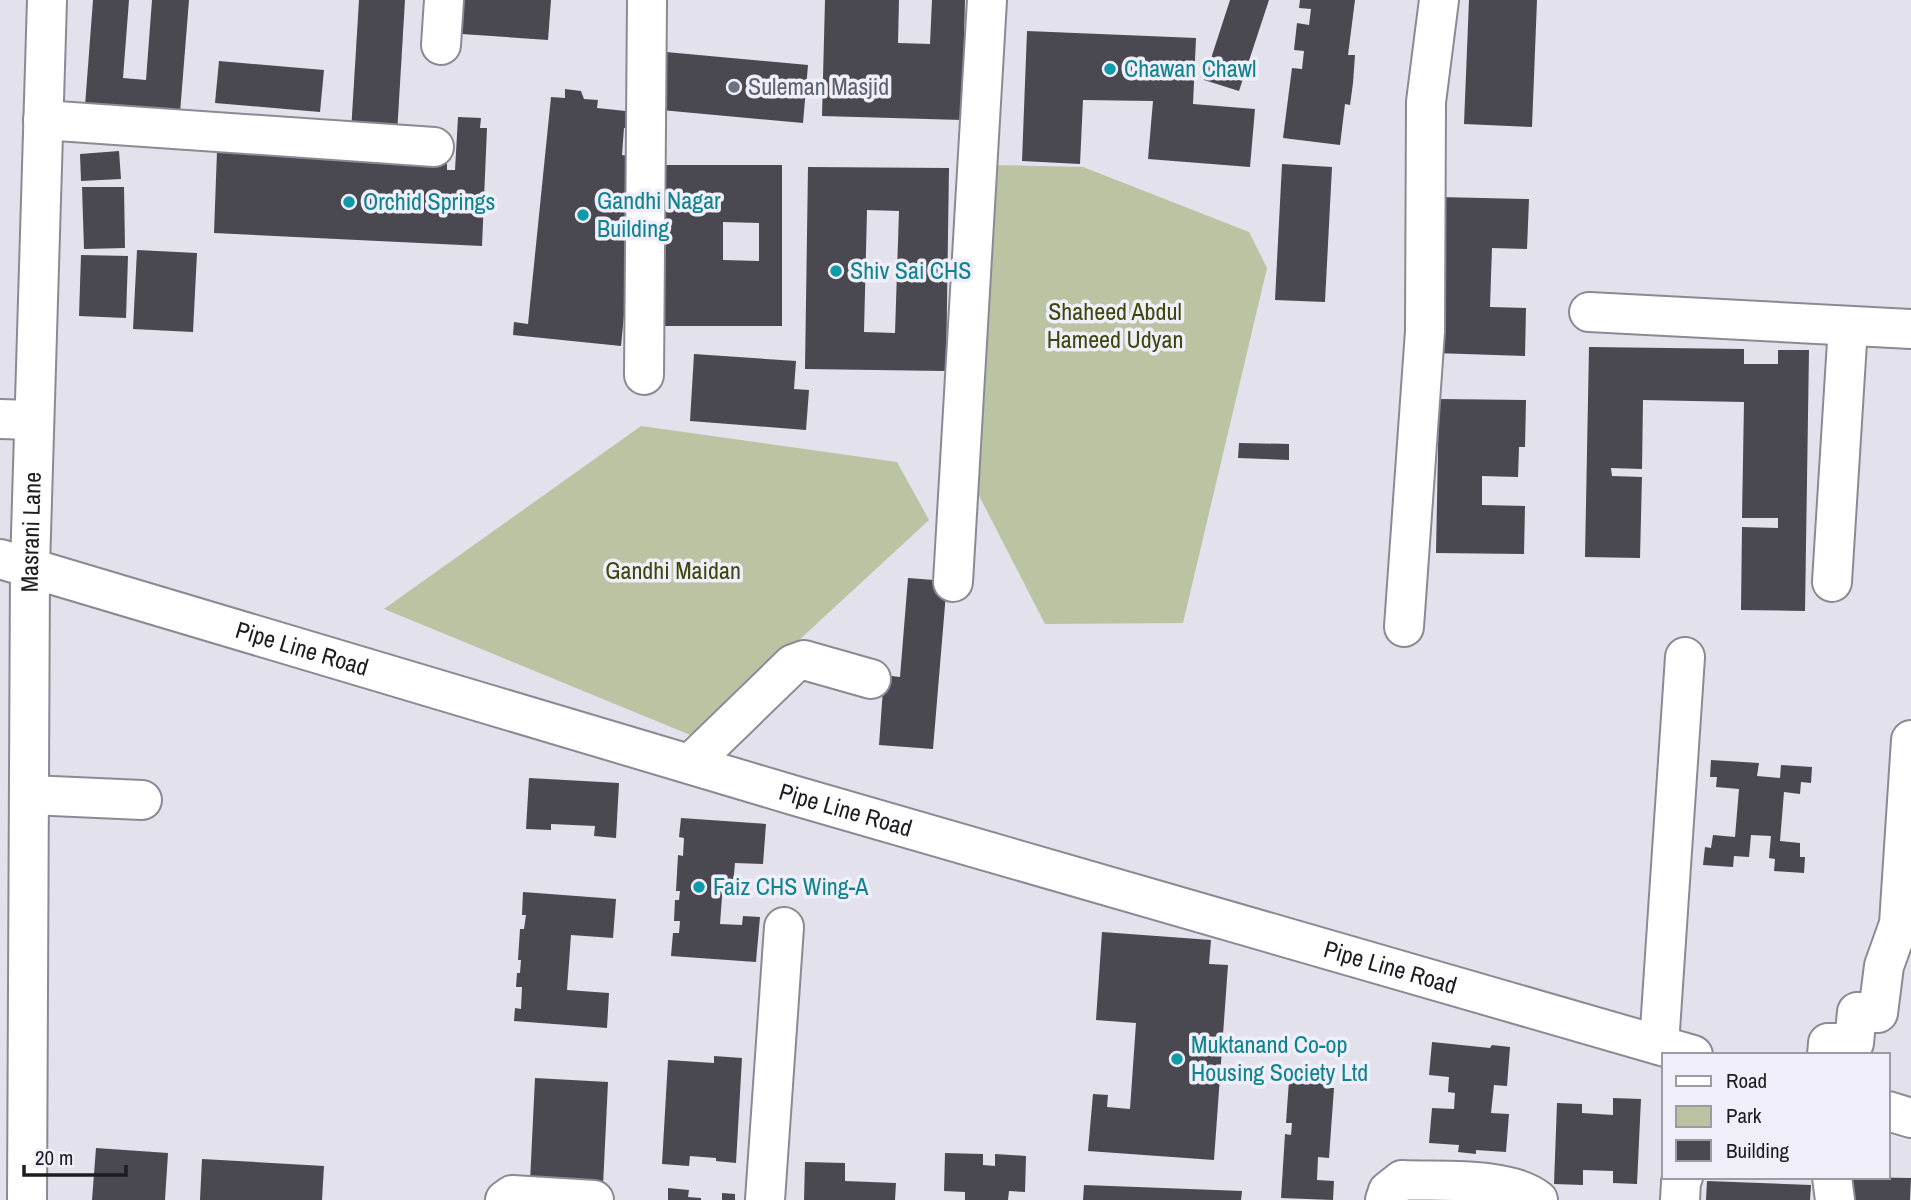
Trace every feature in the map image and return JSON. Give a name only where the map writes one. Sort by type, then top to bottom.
[{"type":"street","name":"Masrani Lane","points":[[27,1200],[15,1027],[30,795],[15,563],[17,419],[43,120],[47,0]]},
{"type":"street","points":[[441,44],[444,0]]},
{"type":"street","points":[[644,374],[647,0]]},
{"type":"street","points":[[953,582],[987,0]]},
{"type":"street","points":[[1404,627],[1425,331],[1426,102],[1439,0]]},
{"type":"street","points":[[43,120],[435,147]]},
{"type":"street","points":[[1589,312],[1911,329]]},
{"type":"street","points":[[1832,582],[1848,326]]},
{"type":"street","name":"Pipe Line Road","points":[[15,563],[690,764],[1676,1050]]},
{"type":"street","points":[[1676,1050],[1685,657]]},
{"type":"street","points":[[690,764],[793,664],[804,660],[871,679]]},
{"type":"street","points":[[1827,1053],[1828,1043],[1854,1044],[1857,1013],[1878,1013],[1884,966],[1899,924],[1911,740]]},
{"type":"street","points":[[30,795],[142,800]]},
{"type":"street","points":[[765,1200],[784,927]]},
{"type":"street","points":[[1890,1112],[1911,1118]]},
{"type":"street","points":[[1680,1200],[1682,1179]]},
{"type":"street","points":[[1832,1179],[1835,1200]]},
{"type":"street","points":[[1385,1200],[1388,1191],[1402,1180],[1482,1184],[1519,1189],[1538,1200]]},
{"type":"street","points":[[505,1200],[512,1195],[594,1200]]},
{"type":"green space","name":"Shaheed Abdul Hameed Udyan","points":[[989,165],[1083,167],[1249,232],[1267,268],[1183,623],[1045,624],[972,482]]},
{"type":"green space","name":"Gandhi Maidan","points":[[641,426],[897,462],[929,520],[760,676],[722,748],[384,609]]},
{"type":"building","points":[[93,0],[129,0],[123,78],[146,80],[152,0],[189,0],[180,113],[85,106]]},
{"type":"building","points":[[359,0],[405,0],[397,134],[351,132]]},
{"type":"building","points":[[449,0],[551,0],[548,40],[447,33]]},
{"type":"building","points":[[825,0],[899,0],[898,43],[930,44],[932,0],[965,0],[962,120],[822,116]]},
{"type":"building","points":[[1230,0],[1269,0],[1239,91],[1204,80]]},
{"type":"building","points":[[1300,0],[1355,0],[1348,55],[1355,55],[1353,83],[1350,105],[1345,104],[1340,145],[1283,138],[1292,68],[1302,69],[1304,51],[1294,50],[1297,23],[1309,25],[1311,9],[1299,8]]},
{"type":"building","points":[[1469,0],[1537,0],[1532,127],[1464,124]]},
{"type":"building","name":"Chawan Chawl","points":[[1027,31],[1196,38],[1193,104],[1255,109],[1250,167],[1148,159],[1153,101],[1083,100],[1080,164],[1022,161]]},
{"type":"building","name":"Suleman Masjid","points":[[666,52],[808,65],[803,123],[661,110]]},
{"type":"building","points":[[219,61],[324,70],[320,112],[215,103]]},
{"type":"building","name":"Gandhi Nagar Building","points":[[565,89],[581,91],[584,99],[598,100],[597,108],[635,112],[633,129],[624,128],[622,155],[630,156],[633,223],[621,346],[513,335],[514,322],[528,324],[551,97],[565,98]]},
{"type":"building","name":"Orchid Springs","points":[[458,117],[481,118],[480,128],[487,128],[482,246],[214,233],[217,151],[447,162],[447,170],[455,170]]},
{"type":"building","points":[[119,151],[121,179],[81,181],[80,154]]},
{"type":"building","points":[[1282,164],[1332,167],[1325,302],[1275,300]]},
{"type":"building","points":[[664,165],[782,165],[782,326],[664,326]],"holes":[[[723,222],[759,223],[759,261],[723,260]]]},
{"type":"building","name":"Shiv Sai CHS","points":[[808,167],[949,168],[946,371],[805,369]],"holes":[[[867,210],[899,211],[895,333],[864,332]]]},
{"type":"building","points":[[82,187],[124,187],[125,248],[84,249]]},
{"type":"building","points":[[1439,197],[1529,199],[1527,249],[1492,248],[1490,307],[1526,308],[1525,356],[1435,353]]},
{"type":"building","points":[[137,250],[197,253],[193,332],[133,329]]},
{"type":"building","points":[[81,255],[128,256],[126,318],[79,316]]},
{"type":"building","points":[[1589,347],[1744,349],[1744,364],[1778,364],[1778,350],[1809,350],[1805,611],[1741,610],[1742,527],[1778,528],[1778,518],[1742,518],[1744,402],[1643,400],[1642,469],[1611,468],[1612,476],[1642,477],[1640,558],[1585,557]]},
{"type":"building","points":[[694,354],[796,361],[794,389],[809,390],[806,430],[690,421]]},
{"type":"building","points":[[1439,399],[1526,400],[1525,447],[1519,447],[1518,477],[1482,476],[1482,505],[1525,506],[1524,554],[1436,553]]},
{"type":"building","points":[[1239,443],[1289,444],[1289,460],[1238,458]]},
{"type":"building","points":[[908,578],[947,581],[933,749],[879,745],[884,675],[900,677]]},
{"type":"building","points":[[1711,760],[1759,763],[1757,776],[1780,778],[1781,765],[1812,767],[1811,783],[1801,782],[1800,794],[1784,792],[1780,841],[1800,843],[1800,857],[1805,857],[1804,873],[1774,871],[1775,859],[1769,858],[1771,836],[1751,835],[1749,857],[1734,856],[1733,867],[1703,865],[1705,847],[1711,848],[1713,835],[1735,837],[1739,789],[1716,787],[1717,777],[1710,777]]},
{"type":"building","points":[[529,778],[619,783],[616,838],[594,836],[595,826],[551,824],[551,830],[526,829]]},
{"type":"building","name":"Faiz CHS Wing-A","points":[[681,818],[766,824],[763,864],[735,863],[733,884],[723,883],[720,924],[742,925],[743,916],[760,917],[756,962],[671,956],[673,933],[679,933],[680,921],[674,921],[675,900],[679,900],[680,891],[676,891],[678,855],[683,856],[684,838],[679,837]]},
{"type":"building","points":[[523,892],[616,899],[613,938],[571,935],[567,990],[609,993],[607,1028],[514,1021],[515,1008],[521,1009],[522,987],[516,987],[521,960],[518,960],[520,929],[524,929],[526,915],[522,915]]},
{"type":"building","name":"Muktanand Co-op Housing Society Ltd","points":[[1102,932],[1211,940],[1209,964],[1228,965],[1214,1160],[1088,1151],[1093,1094],[1108,1095],[1107,1107],[1130,1109],[1136,1023],[1096,1020]]},
{"type":"building","points":[[1432,1042],[1490,1048],[1492,1045],[1510,1047],[1507,1086],[1494,1085],[1491,1113],[1509,1114],[1506,1152],[1458,1152],[1459,1145],[1429,1143],[1432,1108],[1454,1109],[1455,1093],[1448,1092],[1449,1077],[1429,1075]]},
{"type":"building","points":[[714,1056],[742,1058],[736,1163],[690,1156],[689,1166],[662,1164],[668,1060],[714,1063]]},
{"type":"building","points":[[1290,1066],[1330,1068],[1328,1088],[1334,1088],[1329,1158],[1318,1157],[1317,1180],[1334,1181],[1333,1200],[1281,1198],[1285,1134],[1291,1135],[1292,1123],[1286,1123]]},
{"type":"building","points":[[535,1078],[608,1082],[603,1186],[530,1182]]},
{"type":"building","points":[[1613,1098],[1641,1099],[1637,1184],[1613,1183],[1613,1171],[1583,1170],[1583,1185],[1554,1184],[1557,1103],[1582,1104],[1582,1113],[1613,1115]]},
{"type":"building","points":[[96,1148],[168,1153],[165,1200],[92,1200]]},
{"type":"building","points":[[945,1153],[983,1154],[983,1165],[995,1166],[995,1154],[1026,1156],[1025,1192],[1009,1191],[1008,1200],[965,1200],[965,1192],[944,1191]]},
{"type":"building","points":[[202,1159],[324,1166],[322,1200],[200,1200]]},
{"type":"building","points":[[805,1162],[845,1163],[845,1181],[896,1183],[895,1200],[804,1200]]},
{"type":"building","points":[[1911,1178],[1910,1200],[1849,1200],[1850,1179]]},
{"type":"building","points":[[1707,1181],[1811,1185],[1810,1200],[1706,1200]]},
{"type":"building","points":[[1084,1185],[1242,1191],[1241,1200],[1083,1200]]},
{"type":"building","points":[[668,1188],[689,1190],[688,1197],[701,1200],[668,1200]]},
{"type":"building","points":[[722,1193],[735,1194],[735,1200],[722,1200]]},
{"type":"place","name":"Chawan Chawl","points":[[1110,69]]},
{"type":"place","name":"Suleman Masjid","points":[[734,87]]},
{"type":"place","name":"Orchid Springs","points":[[349,202]]},
{"type":"place","name":"Gandhi Nagar Building","points":[[583,215]]},
{"type":"place","name":"Shiv Sai CHS","points":[[836,271]]},
{"type":"place","name":"Faiz CHS Wing-A","points":[[699,887]]},
{"type":"place","name":"Muktanand Co-op Housing Society Ltd","points":[[1177,1059]]}]
